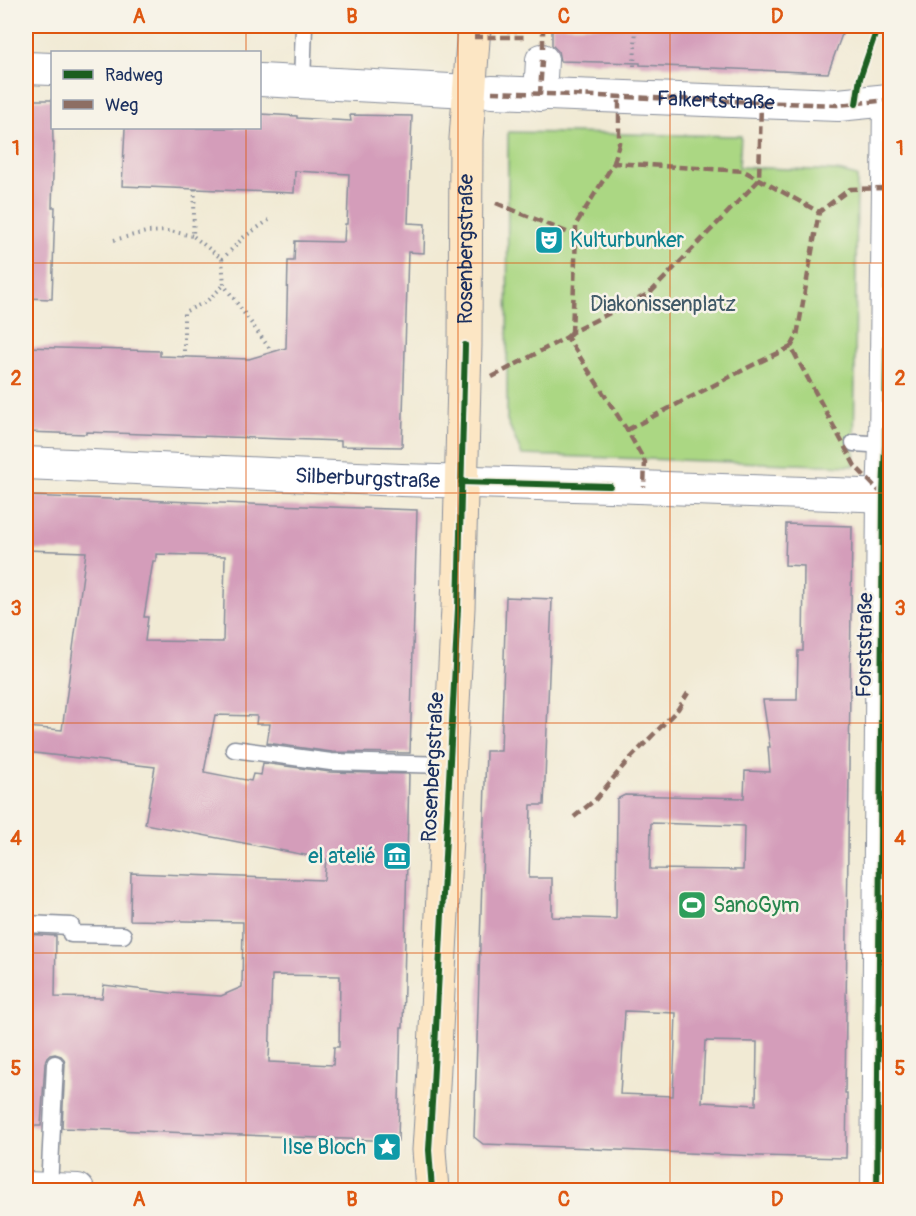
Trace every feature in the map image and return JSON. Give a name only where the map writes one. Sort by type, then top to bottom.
[{"type":"street","name":"Rosenbergstraße","points":[[432,1191],[429,1150],[458,608],[465,345],[466,139],[480,91],[474,26]]},
{"type":"street","points":[[540,94],[542,60]]},
{"type":"street","points":[[26,68],[51,69]]},
{"type":"street","name":"Falkertstraße","points":[[261,80],[540,94],[845,105],[890,100]]},
{"type":"street","name":"Forststraße","points":[[877,1191],[890,100]]},
{"type":"street","name":"Silberburgstraße","points":[[26,463],[389,480],[887,496]]},
{"type":"lane","points":[[302,82],[304,26]]},
{"type":"lane","points":[[854,442],[885,445]]},
{"type":"lane","points":[[234,749],[331,762],[449,765]]},
{"type":"lane","points":[[26,924],[71,926],[71,934],[123,935]]},
{"type":"lane","points":[[51,1189],[55,1064]]},
{"type":"path","points":[[632,97],[636,26]]},
{"type":"path","points":[[193,236],[195,189]]},
{"type":"path","points":[[222,259],[244,237],[269,220]]},
{"type":"path","points":[[114,240],[146,232],[170,231],[193,236],[222,259],[224,285],[272,352]]},
{"type":"path","points":[[184,357],[184,312],[206,302],[224,285]]},
{"type":"green space","name":"Diakonissenplatz","points":[[508,132],[741,136],[739,167],[838,171],[857,176],[854,466],[522,455],[507,420]]},
{"type":"building","points":[[552,26],[845,26],[828,73],[560,61],[558,51],[552,45]]},
{"type":"building","points":[[26,100],[51,100],[51,129],[54,142],[52,207],[55,207],[52,299],[26,298]]},
{"type":"building","points":[[261,114],[351,121],[350,115],[412,116],[408,223],[425,224],[424,253],[408,252],[402,447],[341,446],[341,441],[26,432],[26,347],[160,351],[160,356],[249,359],[286,348],[288,261],[294,261],[295,241],[344,242],[349,174],[295,171],[294,193],[122,186],[125,129],[261,129]]},
{"type":"building","points":[[26,496],[417,510],[410,753],[332,752],[267,743],[270,724],[256,724],[257,716],[215,715],[204,772],[251,781],[253,774],[261,775],[263,763],[330,772],[409,774],[398,1141],[62,1128],[65,1064],[61,1056],[55,1054],[50,1055],[45,1063],[41,1126],[26,1126],[26,934],[56,936],[55,997],[102,998],[104,985],[221,996],[242,987],[243,922],[130,920],[131,873],[324,880],[326,859],[145,824],[155,767],[26,752],[26,727],[62,730],[86,552],[26,550]],"holes":[[[156,554],[225,556],[223,642],[145,641],[148,617],[144,617]],[[272,975],[340,976],[339,1047],[334,1047],[333,1065],[269,1062]]]},
{"type":"building","points":[[786,524],[852,526],[846,1158],[483,1144],[474,1137],[486,751],[501,751],[506,597],[552,599],[544,805],[531,805],[529,878],[552,878],[552,917],[616,919],[617,799],[625,795],[744,798],[745,771],[770,772],[768,747],[770,747],[763,700],[797,700],[798,651],[803,651],[804,566],[785,565]],"holes":[[[651,823],[744,826],[743,870],[650,869]],[[625,1011],[676,1013],[673,1096],[620,1094]],[[705,1041],[757,1042],[756,1105],[702,1102]]]},
{"type":"marked path","points":[[543,26],[543,48]]},
{"type":"marked path","points":[[474,37],[526,37]]},
{"type":"marked path","points":[[540,95],[542,60]]},
{"type":"marked path","points":[[492,92],[838,105],[889,100]]},
{"type":"marked path","points":[[614,163],[619,143],[619,97]]},
{"type":"marked path","points":[[567,337],[572,332],[650,293],[759,180],[761,102]]},
{"type":"marked path","points":[[576,236],[576,224],[614,163],[744,171],[819,212]]},
{"type":"marked path","points":[[791,347],[797,336],[819,212],[850,189],[889,188]]},
{"type":"marked path","points":[[496,203],[576,236],[572,332]]},
{"type":"marked path","points":[[492,377],[567,337],[645,462],[644,487]]},
{"type":"marked path","points":[[627,430],[791,347],[855,466],[883,495]]},
{"type":"marked path","points":[[574,817],[596,799],[625,764],[678,709],[688,693]]},
{"type":"cycle path","points":[[856,104],[860,78],[878,26]]},
{"type":"cycle path","points":[[877,1190],[889,100]]},
{"type":"cycle path","points":[[432,1190],[429,1150],[458,608],[465,345]]},
{"type":"cycle path","points":[[461,482],[610,486]]},
{"type":"place","name":"Kulturbunker","points":[[549,240]]},
{"type":"place","name":"el atelié","points":[[397,856]]},
{"type":"place","name":"SanoGym","points":[[692,905]]},
{"type":"place","name":"Ilse Bloch","points":[[387,1147]]}]
